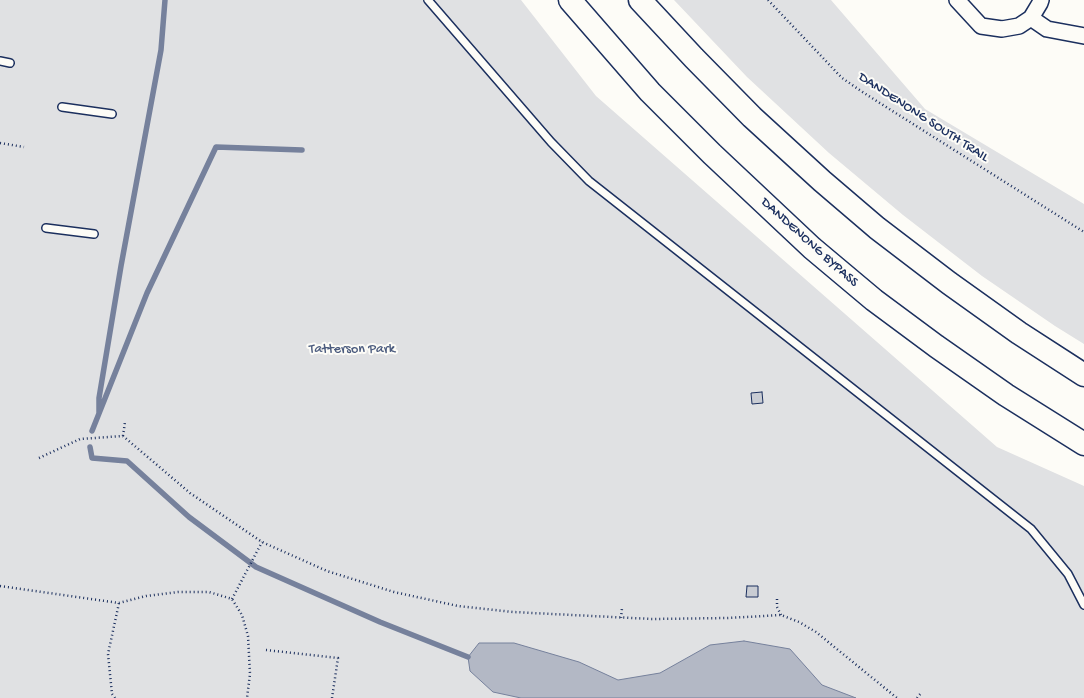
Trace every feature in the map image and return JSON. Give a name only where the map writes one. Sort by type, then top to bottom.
[{"type":"highway","name":"DANDENONG BYPASS","points":[[570,0],[650,92],[712,154],[812,248],[874,300],[936,346],[1006,395],[1084,444]]},
{"type":"highway","points":[[640,0],[752,117],[822,181],[872,223],[949,283],[1020,333],[1084,375]]},
{"type":"street","points":[[957,0],[981,26],[1002,28],[1019,26],[1031,18],[1041,0]]},
{"type":"street","points":[[1031,18],[1047,29],[1084,36]]},
{"type":"lane","points":[[428,0],[551,142],[589,181],[1031,529],[1068,574],[1084,605]]},
{"type":"lane","points":[[0,61],[10,63]]},
{"type":"lane","points":[[62,107],[112,114]]},
{"type":"lane","points":[[46,228],[94,234]]},
{"type":"path","name":"DANDENONG SOUTH TRAIL","points":[[768,0],[842,78],[1084,232]]},
{"type":"path","points":[[0,143],[24,147]]},
{"type":"path","points":[[123,436],[125,422]]},
{"type":"path","points":[[39,458],[80,439],[123,436],[190,493],[262,542],[327,571],[394,592],[458,606],[513,612],[652,619],[728,618],[781,615],[799,622],[816,632],[897,698]]},
{"type":"path","points":[[232,599],[242,577],[262,542]]},
{"type":"path","points":[[0,586],[119,603],[146,596],[178,592],[209,592],[232,599],[242,615],[248,636],[250,674],[247,698]]},
{"type":"path","points":[[777,599],[777,607],[781,615]]},
{"type":"path","points":[[115,698],[112,694],[108,654],[119,603]]},
{"type":"path","points":[[621,618],[622,608]]},
{"type":"path","points":[[266,650],[338,658],[332,698]]},
{"type":"path","points":[[917,698],[921,693]]},
{"type":"green space","name":"Tatterson Park","points":[[0,0],[521,0],[596,96],[997,447],[1084,486],[1084,698],[0,698]]},
{"type":"green space","points":[[674,0],[831,0],[925,109],[1084,204],[1084,344],[982,276],[903,215],[829,153],[747,77]]},
{"type":"shaded area","points":[[744,641],[790,649],[822,685],[856,698],[521,698],[493,692],[470,671],[468,657],[479,643],[514,643],[579,662],[618,680],[660,673],[710,645]]},
{"type":"building","points":[[762,392],[763,403],[752,404],[751,393]]},
{"type":"building","points":[[747,586],[758,586],[758,597],[746,597]]},
{"type":"waterway","points":[[99,413],[99,398],[121,266],[161,50],[165,0]]},
{"type":"waterway","points":[[92,431],[147,293],[216,147],[302,150]]},
{"type":"waterway","points":[[90,447],[92,458],[127,461],[189,517],[256,567],[380,622],[468,657]]}]
